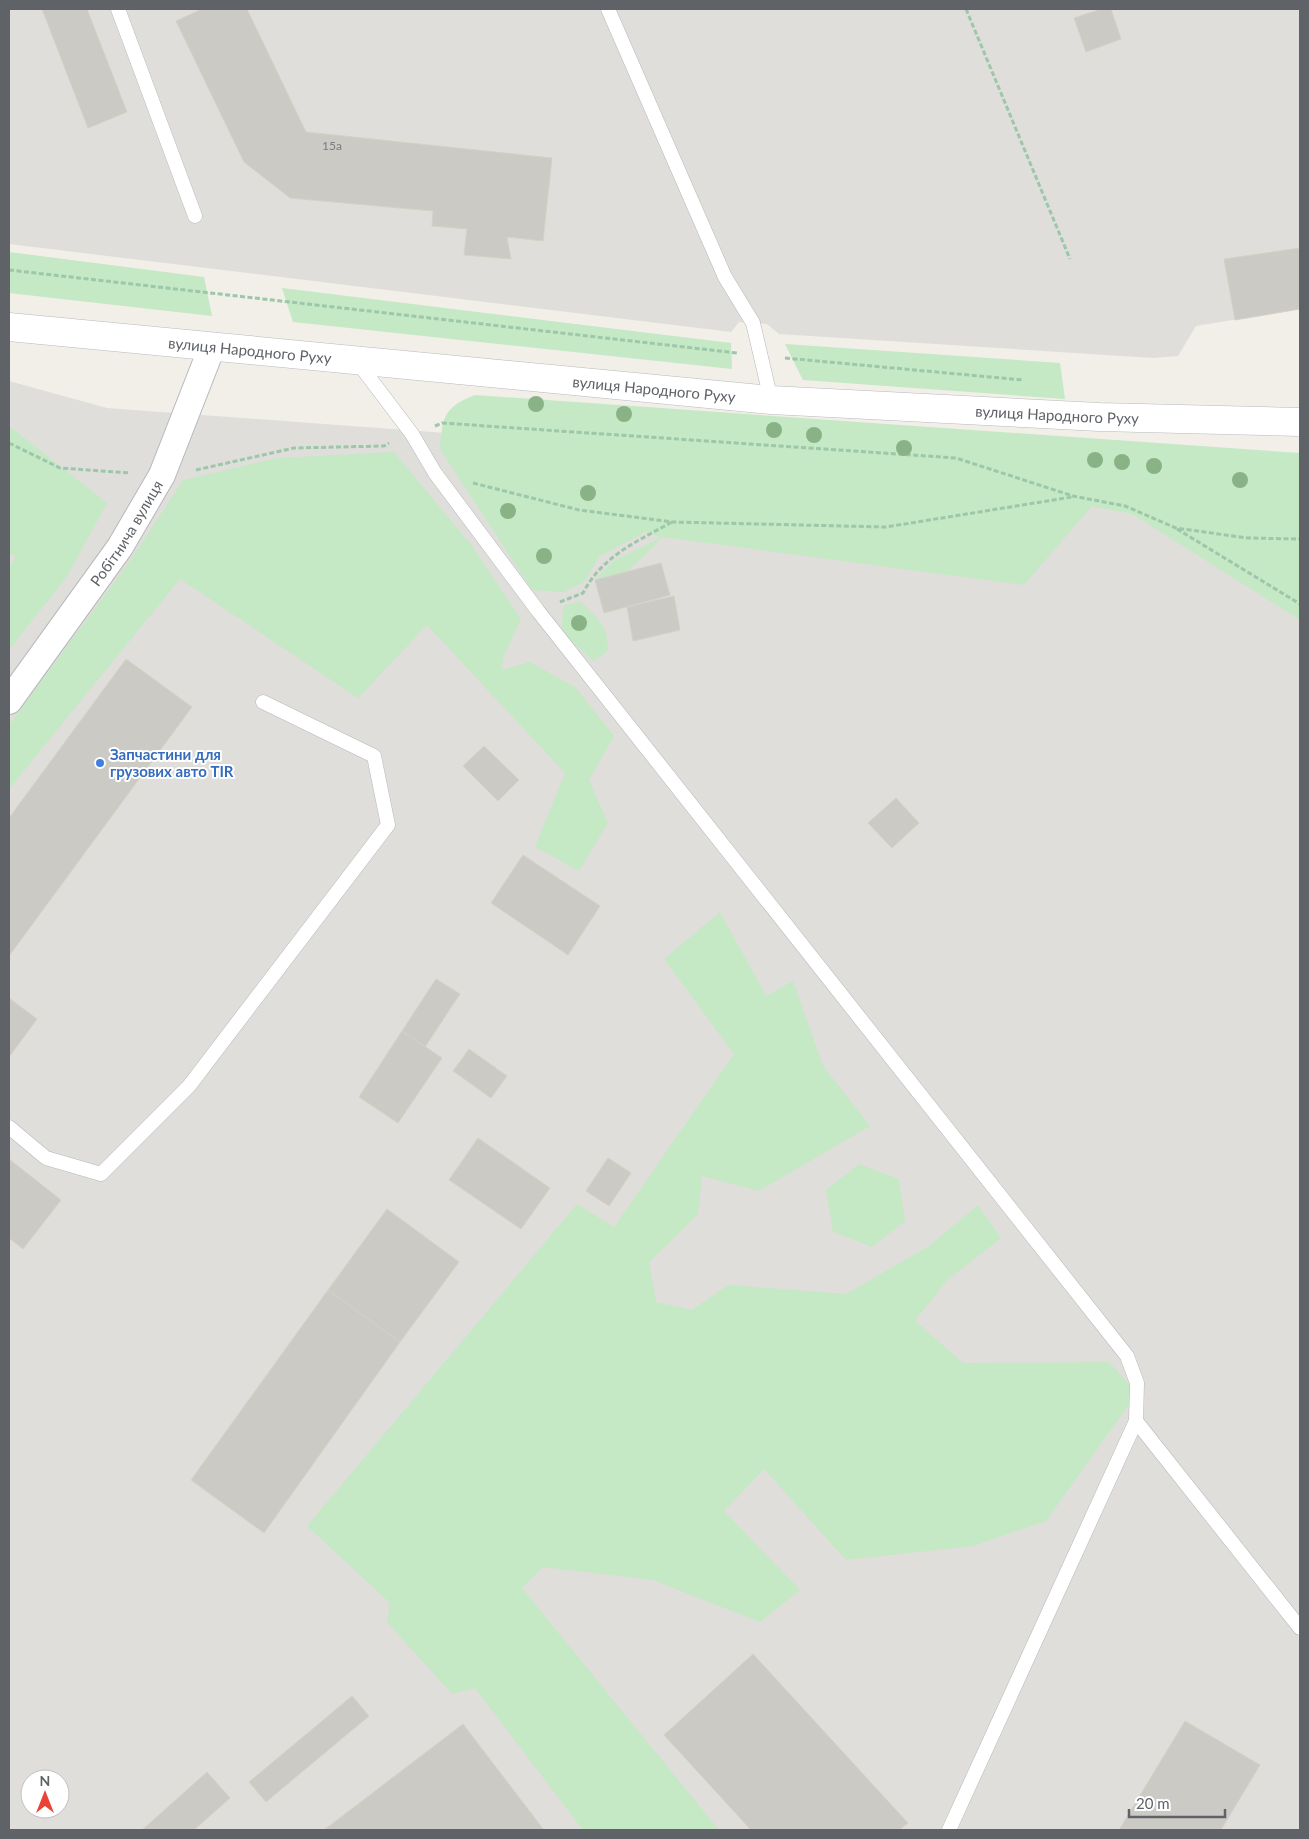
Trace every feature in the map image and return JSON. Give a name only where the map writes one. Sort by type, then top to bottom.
[{"type":"street","name":"вулиця Народного Руху","points":[[9,327],[770,400],[1099,417],[1300,422]]},
{"type":"street","name":"Робітнича вулиця","points":[[9,701],[120,547],[162,475],[212,347]]},
{"type":"lane","points":[[118,9],[195,216]]},
{"type":"lane","points":[[608,9],[726,277],[753,323],[762,356],[770,400]]},
{"type":"lane","points":[[355,360],[412,434],[435,473],[538,611],[1127,1356],[1137,1383],[1136,1421],[949,1830]]},
{"type":"lane","points":[[9,1127],[46,1158],[101,1174],[189,1086],[388,825],[374,756],[262,702]]},
{"type":"lane","points":[[1136,1421],[1300,1628]]},
{"type":"path","points":[[966,9],[1070,259]]},
{"type":"path","points":[[9,270],[762,356],[1026,380]]},
{"type":"path","points":[[9,443],[60,468],[162,475],[188,472],[294,448],[384,446],[442,423],[956,458],[1073,496],[1125,506],[1176,528],[1300,604]]},
{"type":"path","points":[[435,473],[579,510],[673,522],[886,527],[1073,496]]},
{"type":"path","points":[[538,611],[583,593],[591,577],[609,558],[673,522]]},
{"type":"path","points":[[1176,528],[1247,538],[1300,540]]},
{"type":"shaded area","points":[[9,9],[1300,9],[1300,309],[1196,326],[1178,356],[1153,358],[779,334],[767,324],[739,322],[731,332],[9,244]]},
{"type":"shaded area","points":[[9,381],[107,408],[1300,496],[1300,1830],[9,1830]]},
{"type":"green space","points":[[9,252],[204,277],[212,316],[9,293]]},
{"type":"green space","points":[[282,288],[731,343],[732,369],[293,322]]},
{"type":"green space","points":[[785,344],[1060,363],[1065,399],[803,380]]},
{"type":"green space","points":[[475,395],[1300,453],[1300,620],[1132,514],[1092,506],[1024,585],[663,537],[627,572],[595,580],[613,561],[662,537],[645,532],[599,557],[584,582],[564,592],[532,590],[440,449],[442,429],[447,414],[457,404]]},
{"type":"green space","points":[[9,426],[107,503],[68,575],[9,650],[9,567],[16,557],[9,553]]},
{"type":"green space","points":[[394,452],[472,546],[521,619],[503,657],[502,670],[530,662],[575,687],[614,736],[589,780],[608,823],[579,871],[535,847],[565,773],[427,625],[358,698],[180,579],[9,789],[9,725],[132,558],[183,480],[277,458]]},
{"type":"green space","points":[[580,601],[597,617],[604,628],[608,642],[608,651],[593,661],[561,630],[564,606]]},
{"type":"green space","points":[[720,912],[766,996],[793,981],[823,1066],[870,1126],[759,1191],[702,1176],[698,1214],[649,1262],[656,1302],[692,1310],[728,1285],[846,1294],[929,1246],[978,1205],[1001,1238],[946,1281],[915,1321],[963,1363],[1109,1362],[1137,1393],[1046,1521],[973,1546],[846,1560],[764,1469],[724,1511],[800,1590],[760,1622],[653,1580],[543,1567],[522,1588],[719,1830],[583,1830],[475,1688],[452,1694],[387,1622],[390,1603],[307,1526],[577,1204],[614,1227],[734,1054],[664,959]]},
{"type":"green space","points":[[859,1164],[899,1179],[905,1221],[872,1247],[833,1232],[826,1190]]},
{"type":"building","points":[[42,9],[87,9],[127,112],[88,128]]},
{"type":"building","points":[[202,9],[247,9],[306,132],[552,158],[543,241],[507,237],[511,259],[464,255],[467,229],[432,226],[433,211],[290,198],[244,162],[176,21]]},
{"type":"building","points":[[1101,9],[1111,9],[1121,39],[1086,52],[1074,18]]},
{"type":"building","points":[[1300,248],[1300,309],[1235,320],[1224,259]]},
{"type":"building","points":[[661,563],[670,595],[604,613],[595,580]]},
{"type":"building","points":[[674,596],[680,630],[633,641],[627,607]]},
{"type":"building","name":"Запчастини для грузових авто TIR","points":[[126,659],[192,707],[9,956],[9,818]]},
{"type":"building","points":[[484,746],[519,780],[498,801],[463,766]]},
{"type":"building","points":[[896,798],[919,823],[892,848],[868,823]]},
{"type":"building","points":[[523,855],[600,906],[568,955],[491,903]]},
{"type":"building","points":[[436,979],[460,994],[425,1047],[402,1031]]},
{"type":"building","points":[[9,998],[37,1019],[9,1057]]},
{"type":"building","points":[[402,1031],[442,1058],[398,1123],[359,1097]]},
{"type":"building","points":[[469,1049],[507,1076],[491,1098],[453,1071]]},
{"type":"building","points":[[478,1138],[550,1188],[521,1229],[449,1180]]},
{"type":"building","points":[[608,1158],[631,1173],[609,1206],[586,1191]]},
{"type":"building","points":[[9,1159],[61,1200],[23,1249],[9,1238]]},
{"type":"building","points":[[387,1209],[459,1262],[400,1342],[328,1290]]},
{"type":"building","points":[[328,1290],[400,1342],[264,1533],[191,1480]]},
{"type":"building","points":[[753,1654],[908,1823],[899,1830],[751,1830],[664,1735]]},
{"type":"building","points":[[352,1696],[369,1716],[266,1802],[249,1782]]},
{"type":"building","points":[[1185,1721],[1260,1765],[1221,1830],[1119,1830]]},
{"type":"building","points":[[463,1724],[544,1830],[324,1830]]},
{"type":"building","points":[[207,1772],[230,1798],[194,1830],[142,1830]]},
{"type":"place","name":"Запчастини для грузових авто TIR","points":[[100,763]]}]
